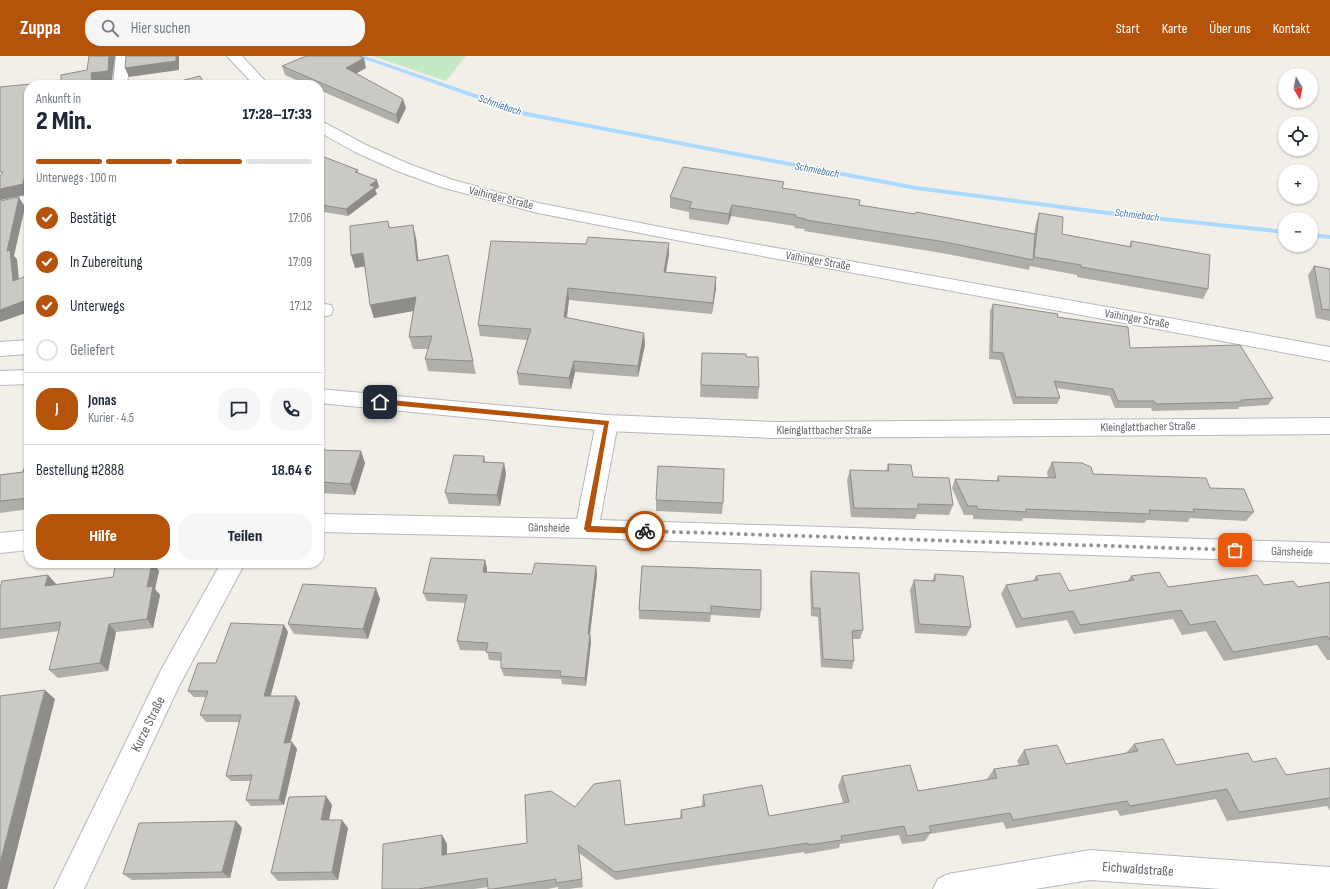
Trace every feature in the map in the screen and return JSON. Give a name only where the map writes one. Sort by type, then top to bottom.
[{"type":"street","points":[[120,80],[122,56]]},
{"type":"street","points":[[234,56],[256,80]]},
{"type":"street","name":"Vaihinger Straße","points":[[324,129],[341,140],[412,172],[461,188],[565,214],[1330,354]]},
{"type":"street","points":[[0,205],[24,201]]},
{"type":"street","points":[[0,349],[24,347]]},
{"type":"street","points":[[0,378],[24,377]]},
{"type":"street","name":"Kleinglattbacher Straße","points":[[324,396],[607,423],[773,430],[1330,426]]},
{"type":"street","points":[[587,529],[607,423]]},
{"type":"street","name":"Gänsheide","points":[[324,523],[587,529],[1330,554]]},
{"type":"street","points":[[0,543],[24,541]]},
{"type":"street","name":"Kurze Straße","points":[[69,889],[170,678],[230,568]]},
{"type":"street","name":"Eichwaldstraße","points":[[948,889],[1020,883],[1090,865],[1330,882]]},
{"type":"green space","points":[[372,56],[466,56],[446,81]]},
{"type":"building","points":[[89,56],[109,56],[108,71],[91,73],[92,80],[61,80],[61,75],[87,70]]},
{"type":"building","points":[[126,56],[176,56],[176,61],[125,68]]},
{"type":"building","points":[[306,56],[359,56],[364,58],[346,68],[403,99],[396,115],[324,84],[324,80],[315,80],[282,66]]},
{"type":"building","points":[[200,76],[202,80],[184,80]]},
{"type":"building","points":[[24,85],[23,184],[0,189],[0,176],[3,172],[0,172],[0,87]]},
{"type":"building","points":[[324,157],[358,170],[355,172],[377,180],[370,185],[375,187],[346,209],[324,205]]},
{"type":"building","points":[[683,167],[784,182],[782,188],[860,200],[859,205],[915,214],[916,212],[1035,234],[1033,260],[945,242],[806,220],[796,217],[796,215],[732,205],[729,214],[689,208],[692,202],[670,197]]},
{"type":"building","points":[[19,197],[7,251],[10,250],[13,281],[24,277],[24,301],[0,310],[0,201]]},
{"type":"building","points":[[1039,213],[1063,217],[1062,234],[1131,247],[1131,241],[1210,255],[1208,289],[1081,267],[1081,265],[1034,257]]},
{"type":"building","points":[[388,221],[389,228],[413,225],[417,261],[448,255],[473,361],[425,359],[432,336],[409,337],[416,297],[370,305],[363,253],[351,255],[350,226]]},
{"type":"building","points":[[588,237],[669,243],[664,272],[716,277],[713,303],[568,288],[564,317],[644,333],[638,366],[574,361],[569,378],[517,373],[531,329],[478,325],[491,241],[586,244]]},
{"type":"building","points":[[1314,266],[1330,269],[1330,310],[1322,309]]},
{"type":"building","points":[[993,304],[1058,314],[1057,317],[1128,327],[1130,348],[1240,345],[1273,398],[1241,400],[1242,402],[1156,404],[1154,401],[1118,401],[1113,389],[1054,381],[1060,398],[1016,397],[1003,353],[992,352]]},
{"type":"building","points":[[702,353],[746,354],[746,357],[758,357],[759,387],[701,385]]},
{"type":"building","points":[[324,450],[361,451],[350,484],[324,482]]},
{"type":"building","points":[[454,455],[484,456],[483,462],[504,463],[497,495],[445,493]]},
{"type":"building","points":[[1052,462],[1082,463],[1091,467],[1093,474],[1206,478],[1210,488],[1244,489],[1254,512],[1193,509],[1194,512],[1149,510],[1150,514],[1026,509],[1026,512],[977,509],[977,506],[968,506],[955,479],[999,481],[998,476],[1056,478]]},
{"type":"building","points":[[888,464],[911,465],[913,477],[949,478],[953,505],[918,504],[918,509],[854,508],[850,470],[889,471]]},
{"type":"building","points":[[658,466],[724,469],[723,503],[656,500]]},
{"type":"building","points":[[24,469],[24,499],[0,501],[0,475],[23,472]]},
{"type":"building","points":[[431,558],[485,560],[483,572],[532,574],[535,563],[596,566],[588,634],[590,634],[585,678],[560,676],[561,671],[501,668],[501,653],[486,652],[488,643],[457,641],[467,595],[423,593]]},
{"type":"building","points":[[642,566],[761,570],[761,610],[711,606],[711,613],[639,610]]},
{"type":"building","points":[[115,568],[151,568],[147,587],[153,586],[147,619],[109,624],[100,663],[49,670],[61,622],[0,629],[0,588],[2,581],[48,575],[45,586],[113,577]]},
{"type":"building","points":[[811,571],[859,573],[863,630],[852,631],[854,661],[823,659],[820,608],[813,608]]},
{"type":"building","points":[[1159,572],[1168,587],[1257,575],[1264,585],[1293,581],[1298,587],[1330,582],[1330,640],[1327,636],[1233,652],[1215,621],[1190,625],[1181,610],[1080,625],[1073,611],[1022,619],[1006,585],[1038,580],[1036,576],[1060,573],[1069,591],[1134,580],[1131,576]]},
{"type":"building","points":[[935,574],[963,576],[971,627],[919,624],[914,580],[935,581]]},
{"type":"building","points":[[303,584],[376,588],[363,629],[288,624]]},
{"type":"building","points":[[231,623],[284,625],[264,696],[296,696],[284,743],[292,742],[279,800],[246,800],[252,775],[226,776],[241,715],[200,715],[208,691],[188,691],[198,663],[216,663]]},
{"type":"building","points":[[45,690],[27,758],[0,863],[0,696]]},
{"type":"building","points":[[1163,739],[1176,765],[1248,753],[1253,762],[1276,758],[1286,775],[1330,768],[1330,798],[1239,812],[1227,789],[1130,806],[1127,801],[1013,820],[1010,813],[929,826],[931,832],[907,836],[904,826],[841,836],[842,840],[808,845],[808,843],[615,872],[578,845],[582,879],[556,883],[556,879],[488,889],[487,878],[418,889],[382,889],[383,844],[442,835],[442,855],[527,843],[525,795],[551,791],[575,807],[594,784],[620,780],[625,825],[682,818],[681,810],[705,806],[703,795],[762,785],[769,816],[849,802],[842,776],[910,765],[918,791],[997,778],[994,769],[1029,764],[1024,750],[1057,745],[1066,764],[1138,751],[1134,744]]},
{"type":"building","points":[[326,796],[321,820],[342,820],[332,872],[271,873],[289,797]]},
{"type":"building","points":[[236,821],[222,872],[123,874],[139,823]]},
{"type":"waterway","name":"Schmiebach","points":[[359,56],[526,114],[916,188],[1115,214],[1278,231]]},
{"type":"waterway","name":"Schmiebach","points":[[1318,236],[1330,237]]},
{"type":"way so far","points":[[645,531],[1235,550]]},
{"type":"route","points":[[380,402],[607,423],[587,529],[645,531]]}]
